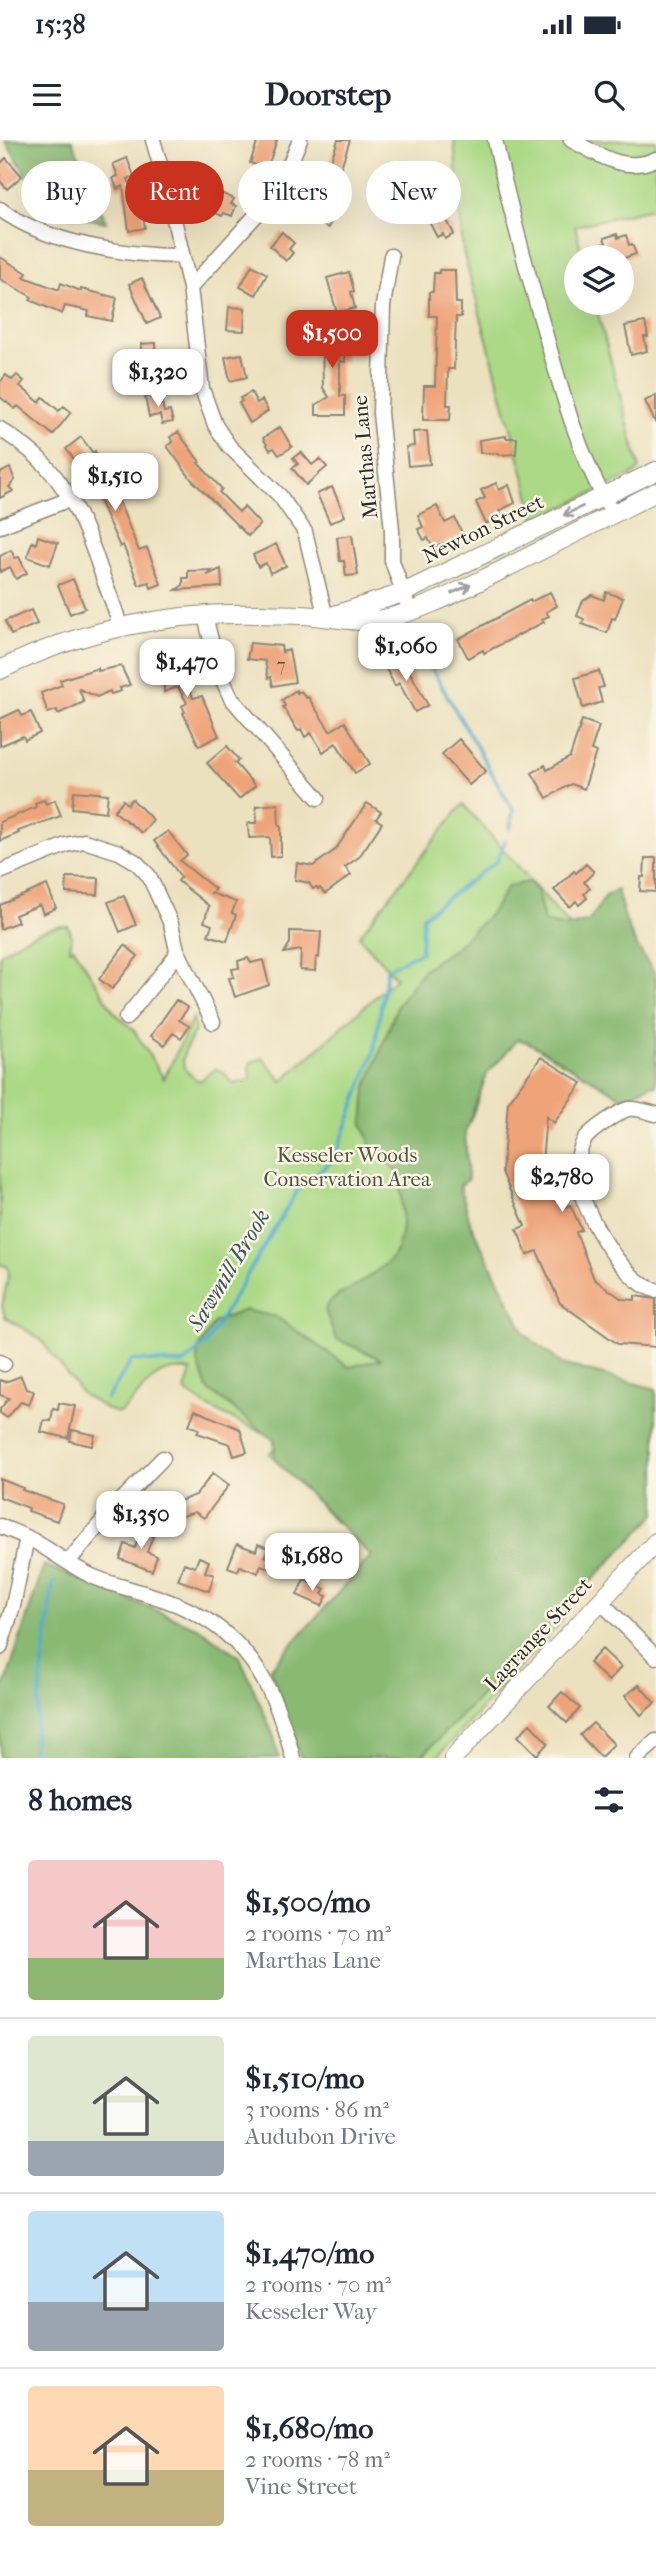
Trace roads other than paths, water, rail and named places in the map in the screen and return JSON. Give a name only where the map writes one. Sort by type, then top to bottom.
[{"type":"main road","name":"Newton Street","points":[[326,618],[353,607],[389,599],[656,471]]},
{"type":"main road","name":"Newton Street","points":[[0,670],[65,642],[120,627],[205,616],[249,614],[358,621],[382,619],[411,610],[479,581],[656,492]]},
{"type":"main road","name":"Lagrange Street","points":[[453,1758],[656,1542]]},
{"type":"street","points":[[153,140],[190,288],[202,389],[215,425],[229,446],[280,496],[305,532],[326,618]]},
{"type":"street","points":[[190,288],[278,191],[300,140]]},
{"type":"street","points":[[495,140],[516,233],[555,369],[578,436],[613,514]]},
{"type":"street","points":[[571,140],[621,164],[640,165],[656,159]]},
{"type":"street","points":[[0,209],[12,218],[51,236],[154,256],[182,256]]},
{"type":"street","name":"Marthas Lane","points":[[391,256],[383,306],[380,413],[392,530],[392,561],[402,593],[411,610]]},
{"type":"street","points":[[0,429],[35,454],[70,499],[91,537],[120,627]]},
{"type":"street","points":[[0,526],[70,499]]},
{"type":"street","points":[[205,616],[219,672],[231,698],[317,798]]},
{"type":"street","points":[[0,872],[66,845],[84,841],[119,852],[136,862],[149,876],[171,924],[177,950],[212,1022]]},
{"type":"street","points":[[126,1018],[175,957],[177,950]]},
{"type":"street","points":[[656,1114],[629,1109],[607,1121],[585,1138],[576,1170],[586,1205],[616,1260],[638,1283],[656,1290]]},
{"type":"street","points":[[68,1562],[110,1512],[163,1458]]},
{"type":"street","points":[[0,1526],[27,1537],[93,1577],[188,1608],[225,1630],[240,1644],[258,1670],[275,1704],[293,1758]]},
{"type":"street","points":[[0,1648],[13,1606],[27,1537]]},
{"type":"street","points":[[600,1601],[656,1657]]},
{"type":"street","points":[[637,1758],[656,1741]]},
{"type":"waterway","name":"Sawmill Brook","points":[[418,645],[513,810],[510,829]]},
{"type":"waterway","name":"Sawmill Brook","points":[[107,1399],[132,1360],[183,1364],[206,1344],[300,1186],[334,1160],[374,1052],[387,969],[421,952],[423,916],[497,861],[505,841]]},
{"type":"waterway","name":"Sawmill Brook","points":[[32,1758],[53,1582]]},
{"type":"park label","name":"Kesseler Woods Conservation Area","points":[[347,1167]]}]
